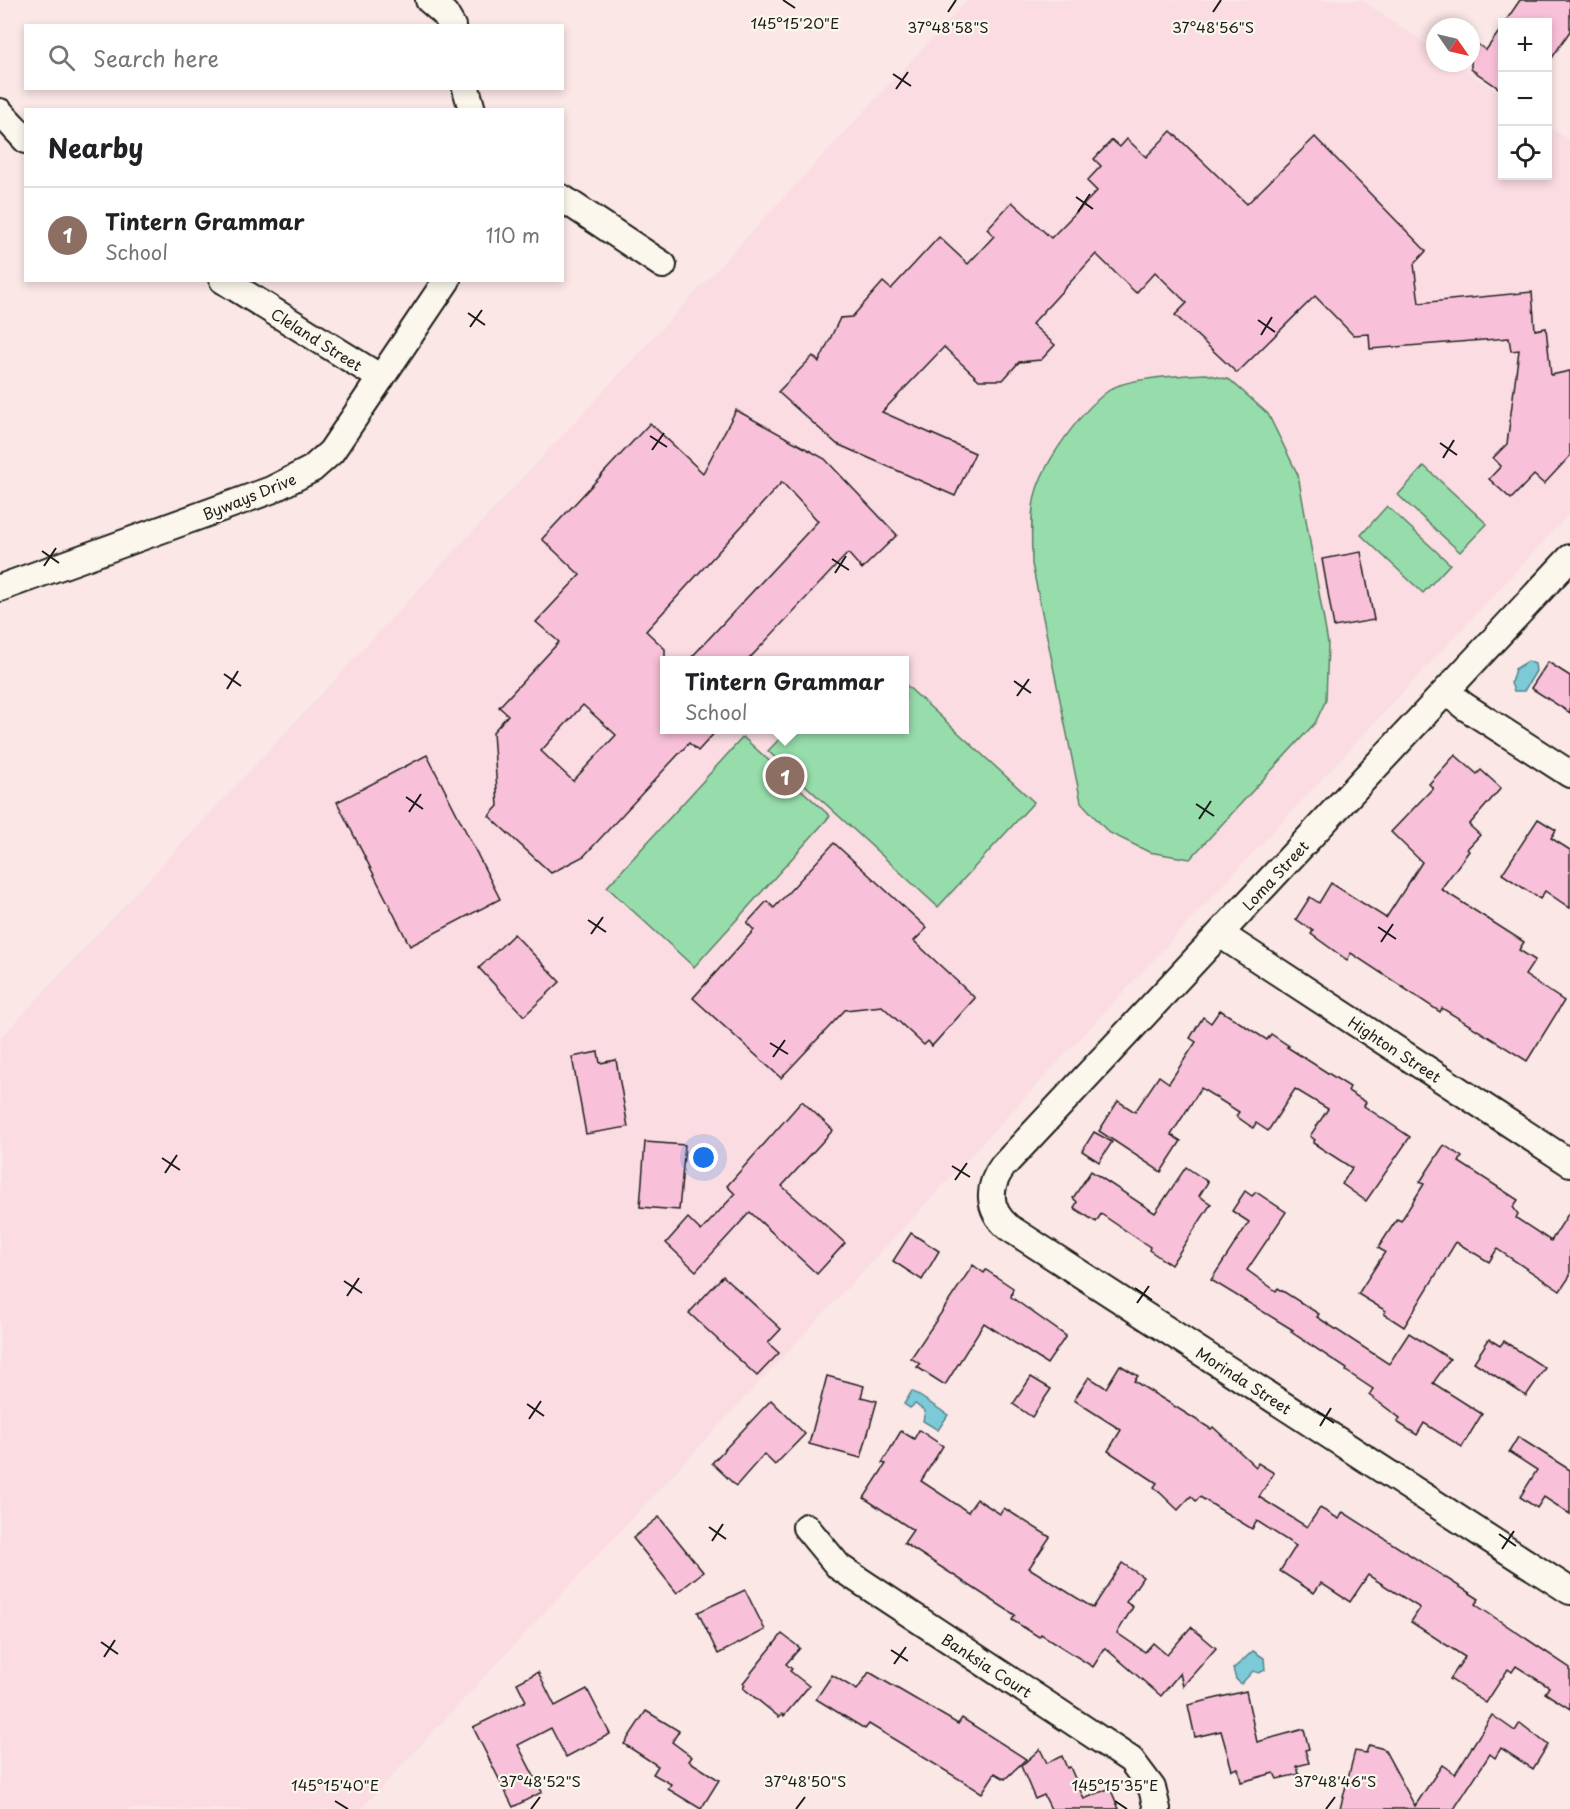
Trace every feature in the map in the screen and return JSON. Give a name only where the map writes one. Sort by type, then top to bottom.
[{"type":"street","points":[[429,0],[445,14],[451,24]]},
{"type":"street","points":[[451,0],[452,24]]},
{"type":"street","points":[[467,90],[471,108]]},
{"type":"street","points":[[564,199],[663,265]]},
{"type":"street","name":"Cleland Street","points":[[226,282],[381,378]]},
{"type":"street","name":"Byways Drive","points":[[0,588],[290,482],[312,469],[331,452],[446,282]]},
{"type":"street","name":"Loma Street","points":[[991,1197],[995,1176],[1003,1166],[1570,558]]},
{"type":"street","points":[[1447,692],[1464,706],[1570,774]]},
{"type":"street","name":"Highton Street","points":[[1220,934],[1570,1163]]},
{"type":"street","name":"Morinda Street","points":[[991,1197],[994,1212],[1008,1227],[1570,1592]]},
{"type":"street","name":"Banksia Court","points":[[806,1527],[839,1567],[1131,1760],[1152,1788],[1157,1809]]},
{"type":"shaded area","points":[[968,0],[1361,0],[1426,44],[1426,72],[1468,72],[1498,92],[1498,180],[1552,180],[1552,129],[1570,141],[1570,513],[361,1809],[0,1809],[0,1039]]},
{"type":"green space","points":[[1206,374],[1230,380],[1268,414],[1298,475],[1328,643],[1326,700],[1315,723],[1190,859],[1149,852],[1108,832],[1081,802],[1032,564],[1032,521],[1035,496],[1046,468],[1077,422],[1100,398],[1111,389],[1130,382]]},
{"type":"green space","points":[[1424,466],[1487,524],[1460,552],[1398,495]]},
{"type":"green space","points":[[1387,506],[1450,564],[1423,593],[1361,535]]},
{"type":"green space","points":[[909,688],[1034,802],[938,907],[768,751],[784,734],[909,734]]},
{"type":"green space","points":[[743,737],[830,816],[694,967],[607,887]]},
{"type":"water","points":[[1528,661],[1535,664],[1536,671],[1524,691],[1514,691],[1511,683],[1515,669]]},
{"type":"water","points":[[912,1391],[948,1415],[938,1430],[923,1421],[925,1411],[915,1404],[910,1408],[904,1404]]},
{"type":"water","points":[[1253,1651],[1264,1658],[1265,1670],[1259,1673],[1253,1671],[1241,1684],[1236,1679],[1233,1669]]},
{"type":"building","points":[[1520,0],[1570,0],[1570,31],[1552,58],[1552,18],[1508,18]]},
{"type":"building","points":[[1498,33],[1498,88],[1475,72],[1480,72],[1480,46],[1486,50]]},
{"type":"building","points":[[1171,131],[1247,204],[1315,137],[1426,251],[1414,264],[1419,303],[1532,292],[1535,330],[1546,328],[1551,375],[1570,371],[1570,456],[1544,484],[1534,475],[1511,499],[1489,479],[1501,466],[1493,458],[1507,444],[1519,350],[1511,351],[1509,338],[1370,349],[1369,334],[1353,335],[1315,296],[1237,373],[1175,315],[1187,303],[1155,272],[1136,293],[1096,254],[1032,324],[1055,345],[1041,360],[1019,362],[1003,380],[979,380],[944,347],[882,412],[975,453],[955,496],[837,444],[778,392],[813,356],[819,362],[840,318],[852,317],[883,282],[891,289],[939,237],[968,264],[994,236],[987,229],[1012,202],[1051,238],[1097,191],[1087,181],[1101,166],[1094,159],[1112,140],[1120,147],[1127,139],[1146,157]]},
{"type":"building","points":[[736,410],[825,459],[897,535],[862,569],[848,553],[752,656],[693,656],[818,521],[782,482],[646,631],[665,649],[665,656],[660,656],[660,734],[713,734],[698,751],[689,743],[584,856],[551,873],[489,816],[498,806],[493,732],[508,715],[499,707],[559,642],[536,622],[580,575],[542,539],[650,423],[703,473]],"holes":[[[583,705],[616,735],[573,781],[541,751]]]},
{"type":"building","points":[[1361,552],[1374,620],[1334,627],[1322,559]]},
{"type":"building","points":[[1548,662],[1570,676],[1570,713],[1531,688]]},
{"type":"building","points":[[427,755],[500,899],[410,946],[337,802]]},
{"type":"building","points":[[1455,755],[1477,774],[1481,770],[1501,788],[1469,825],[1480,835],[1467,849],[1469,851],[1441,889],[1524,942],[1519,950],[1535,960],[1525,975],[1564,1001],[1527,1061],[1442,1008],[1440,1012],[1351,953],[1347,960],[1311,934],[1313,931],[1296,919],[1310,897],[1319,903],[1331,883],[1386,918],[1422,862],[1391,832],[1433,788],[1429,784]]},
{"type":"building","points":[[1538,819],[1556,830],[1551,838],[1570,850],[1570,908],[1545,891],[1540,899],[1502,874]]},
{"type":"building","points":[[834,843],[927,928],[914,941],[975,998],[932,1046],[928,1041],[924,1045],[882,1006],[845,1010],[781,1078],[693,998],[754,930],[747,923],[767,901],[774,908]]},
{"type":"building","points":[[514,934],[560,982],[524,1016],[479,968]]},
{"type":"building","points":[[1220,1010],[1267,1040],[1271,1034],[1289,1046],[1287,1047],[1350,1087],[1348,1091],[1366,1102],[1364,1106],[1410,1137],[1366,1201],[1342,1184],[1352,1168],[1313,1143],[1315,1140],[1310,1136],[1328,1109],[1295,1089],[1268,1131],[1256,1123],[1253,1128],[1236,1116],[1239,1112],[1201,1088],[1171,1135],[1181,1141],[1161,1172],[1099,1131],[1118,1101],[1135,1112],[1159,1076],[1169,1083],[1196,1042],[1190,1038],[1203,1017],[1211,1023]]},
{"type":"building","points":[[598,1052],[600,1063],[616,1060],[628,1127],[586,1134],[572,1057]]},
{"type":"building","points":[[802,1101],[833,1130],[782,1186],[845,1243],[817,1274],[750,1212],[696,1271],[666,1243],[688,1218],[701,1231],[735,1194],[727,1186]]},
{"type":"building","points":[[1094,1132],[1112,1142],[1099,1162],[1082,1151]]},
{"type":"building","points":[[645,1142],[685,1145],[679,1210],[640,1207]]},
{"type":"building","points":[[1444,1145],[1462,1157],[1459,1162],[1518,1200],[1513,1207],[1518,1214],[1516,1218],[1551,1241],[1570,1211],[1570,1276],[1560,1291],[1497,1249],[1489,1262],[1456,1242],[1404,1327],[1384,1314],[1386,1311],[1358,1294],[1385,1252],[1378,1248],[1397,1219],[1401,1221],[1424,1184],[1420,1182]]},
{"type":"building","points":[[1186,1167],[1208,1182],[1199,1196],[1211,1204],[1171,1265],[1149,1250],[1150,1247],[1101,1214],[1096,1222],[1074,1208],[1077,1202],[1073,1198],[1091,1171],[1155,1213]]},
{"type":"building","points":[[1245,1191],[1252,1196],[1256,1192],[1286,1212],[1247,1270],[1276,1291],[1278,1288],[1319,1314],[1317,1317],[1389,1364],[1409,1333],[1450,1359],[1433,1383],[1482,1414],[1462,1447],[1424,1423],[1417,1435],[1397,1422],[1400,1418],[1369,1395],[1373,1389],[1346,1371],[1347,1369],[1291,1332],[1293,1330],[1211,1280],[1249,1222],[1232,1211]]},
{"type":"building","points":[[911,1233],[939,1251],[922,1280],[893,1261]]},
{"type":"building","points":[[973,1265],[984,1273],[986,1270],[1013,1288],[1011,1297],[1066,1336],[1047,1364],[984,1323],[945,1385],[917,1367],[920,1364],[911,1358]]},
{"type":"building","points":[[723,1276],[781,1329],[768,1343],[779,1353],[757,1376],[689,1313]]},
{"type":"building","points":[[1489,1339],[1500,1346],[1504,1341],[1545,1368],[1526,1396],[1474,1362]]},
{"type":"building","points":[[1120,1365],[1138,1376],[1134,1381],[1211,1429],[1213,1427],[1256,1467],[1258,1463],[1274,1473],[1259,1497],[1307,1527],[1320,1508],[1339,1519],[1343,1512],[1479,1599],[1475,1604],[1570,1668],[1570,1709],[1545,1693],[1549,1687],[1516,1666],[1512,1672],[1508,1669],[1486,1703],[1450,1679],[1465,1657],[1411,1622],[1420,1608],[1368,1575],[1350,1602],[1321,1583],[1314,1593],[1280,1571],[1296,1546],[1257,1521],[1252,1529],[1200,1497],[1196,1501],[1191,1496],[1178,1510],[1154,1487],[1157,1483],[1108,1451],[1121,1430],[1074,1400],[1089,1377],[1106,1388]]},
{"type":"building","points":[[827,1376],[864,1386],[861,1397],[877,1401],[861,1458],[809,1444]]},
{"type":"building","points":[[1031,1377],[1051,1389],[1032,1417],[1013,1404]]},
{"type":"building","points":[[771,1400],[805,1434],[775,1465],[764,1454],[736,1486],[712,1463]]},
{"type":"building","points":[[919,1430],[943,1446],[921,1481],[968,1512],[977,1499],[1000,1514],[1004,1508],[1050,1537],[1029,1568],[1093,1608],[1122,1563],[1143,1577],[1126,1602],[1133,1607],[1117,1633],[1145,1652],[1153,1643],[1167,1655],[1191,1627],[1216,1648],[1183,1686],[1180,1673],[1161,1696],[1105,1648],[1093,1667],[1041,1634],[1039,1637],[1012,1620],[1015,1615],[904,1543],[913,1530],[864,1498],[886,1464],[882,1463],[901,1431],[914,1439]]},
{"type":"building","points":[[1518,1437],[1570,1470],[1570,1514],[1544,1497],[1537,1508],[1520,1497],[1537,1470],[1509,1452]]},
{"type":"building","points":[[659,1517],[703,1572],[677,1593],[633,1538]]},
{"type":"building","points":[[745,1590],[765,1630],[718,1654],[698,1612]]},
{"type":"building","points":[[782,1634],[800,1648],[786,1664],[792,1669],[790,1671],[809,1686],[784,1716],[782,1714],[779,1717],[743,1688],[745,1685],[743,1683]]},
{"type":"building","points":[[538,1672],[555,1706],[587,1689],[610,1734],[566,1757],[551,1728],[518,1745],[542,1792],[513,1807],[473,1727],[526,1701],[517,1683]]},
{"type":"building","points":[[869,1672],[958,1724],[962,1718],[1026,1759],[1005,1779],[995,1773],[982,1793],[869,1724],[865,1729],[816,1699],[832,1675],[857,1690]]},
{"type":"building","points":[[1246,1691],[1257,1742],[1304,1729],[1309,1749],[1305,1750],[1309,1763],[1297,1766],[1299,1774],[1277,1779],[1274,1773],[1241,1782],[1238,1768],[1232,1770],[1221,1731],[1195,1737],[1188,1705]]},
{"type":"building","points":[[646,1711],[679,1731],[672,1742],[692,1757],[689,1761],[719,1780],[701,1809],[668,1789],[671,1784],[653,1774],[658,1766],[624,1744]]},
{"type":"building","points":[[1492,1715],[1515,1731],[1520,1723],[1548,1745],[1533,1769],[1501,1748],[1495,1758],[1490,1754],[1454,1809],[1340,1809],[1355,1751],[1366,1753],[1369,1745],[1384,1749],[1415,1806],[1442,1765],[1455,1774]]},
{"type":"building","points":[[1040,1749],[1047,1763],[1062,1756],[1067,1768],[1070,1767],[1084,1799],[1110,1788],[1119,1809],[1051,1809],[1044,1795],[1035,1799],[1021,1766]]},
{"type":"place","name":"Tintern Grammar","points":[[785,776]]}]
